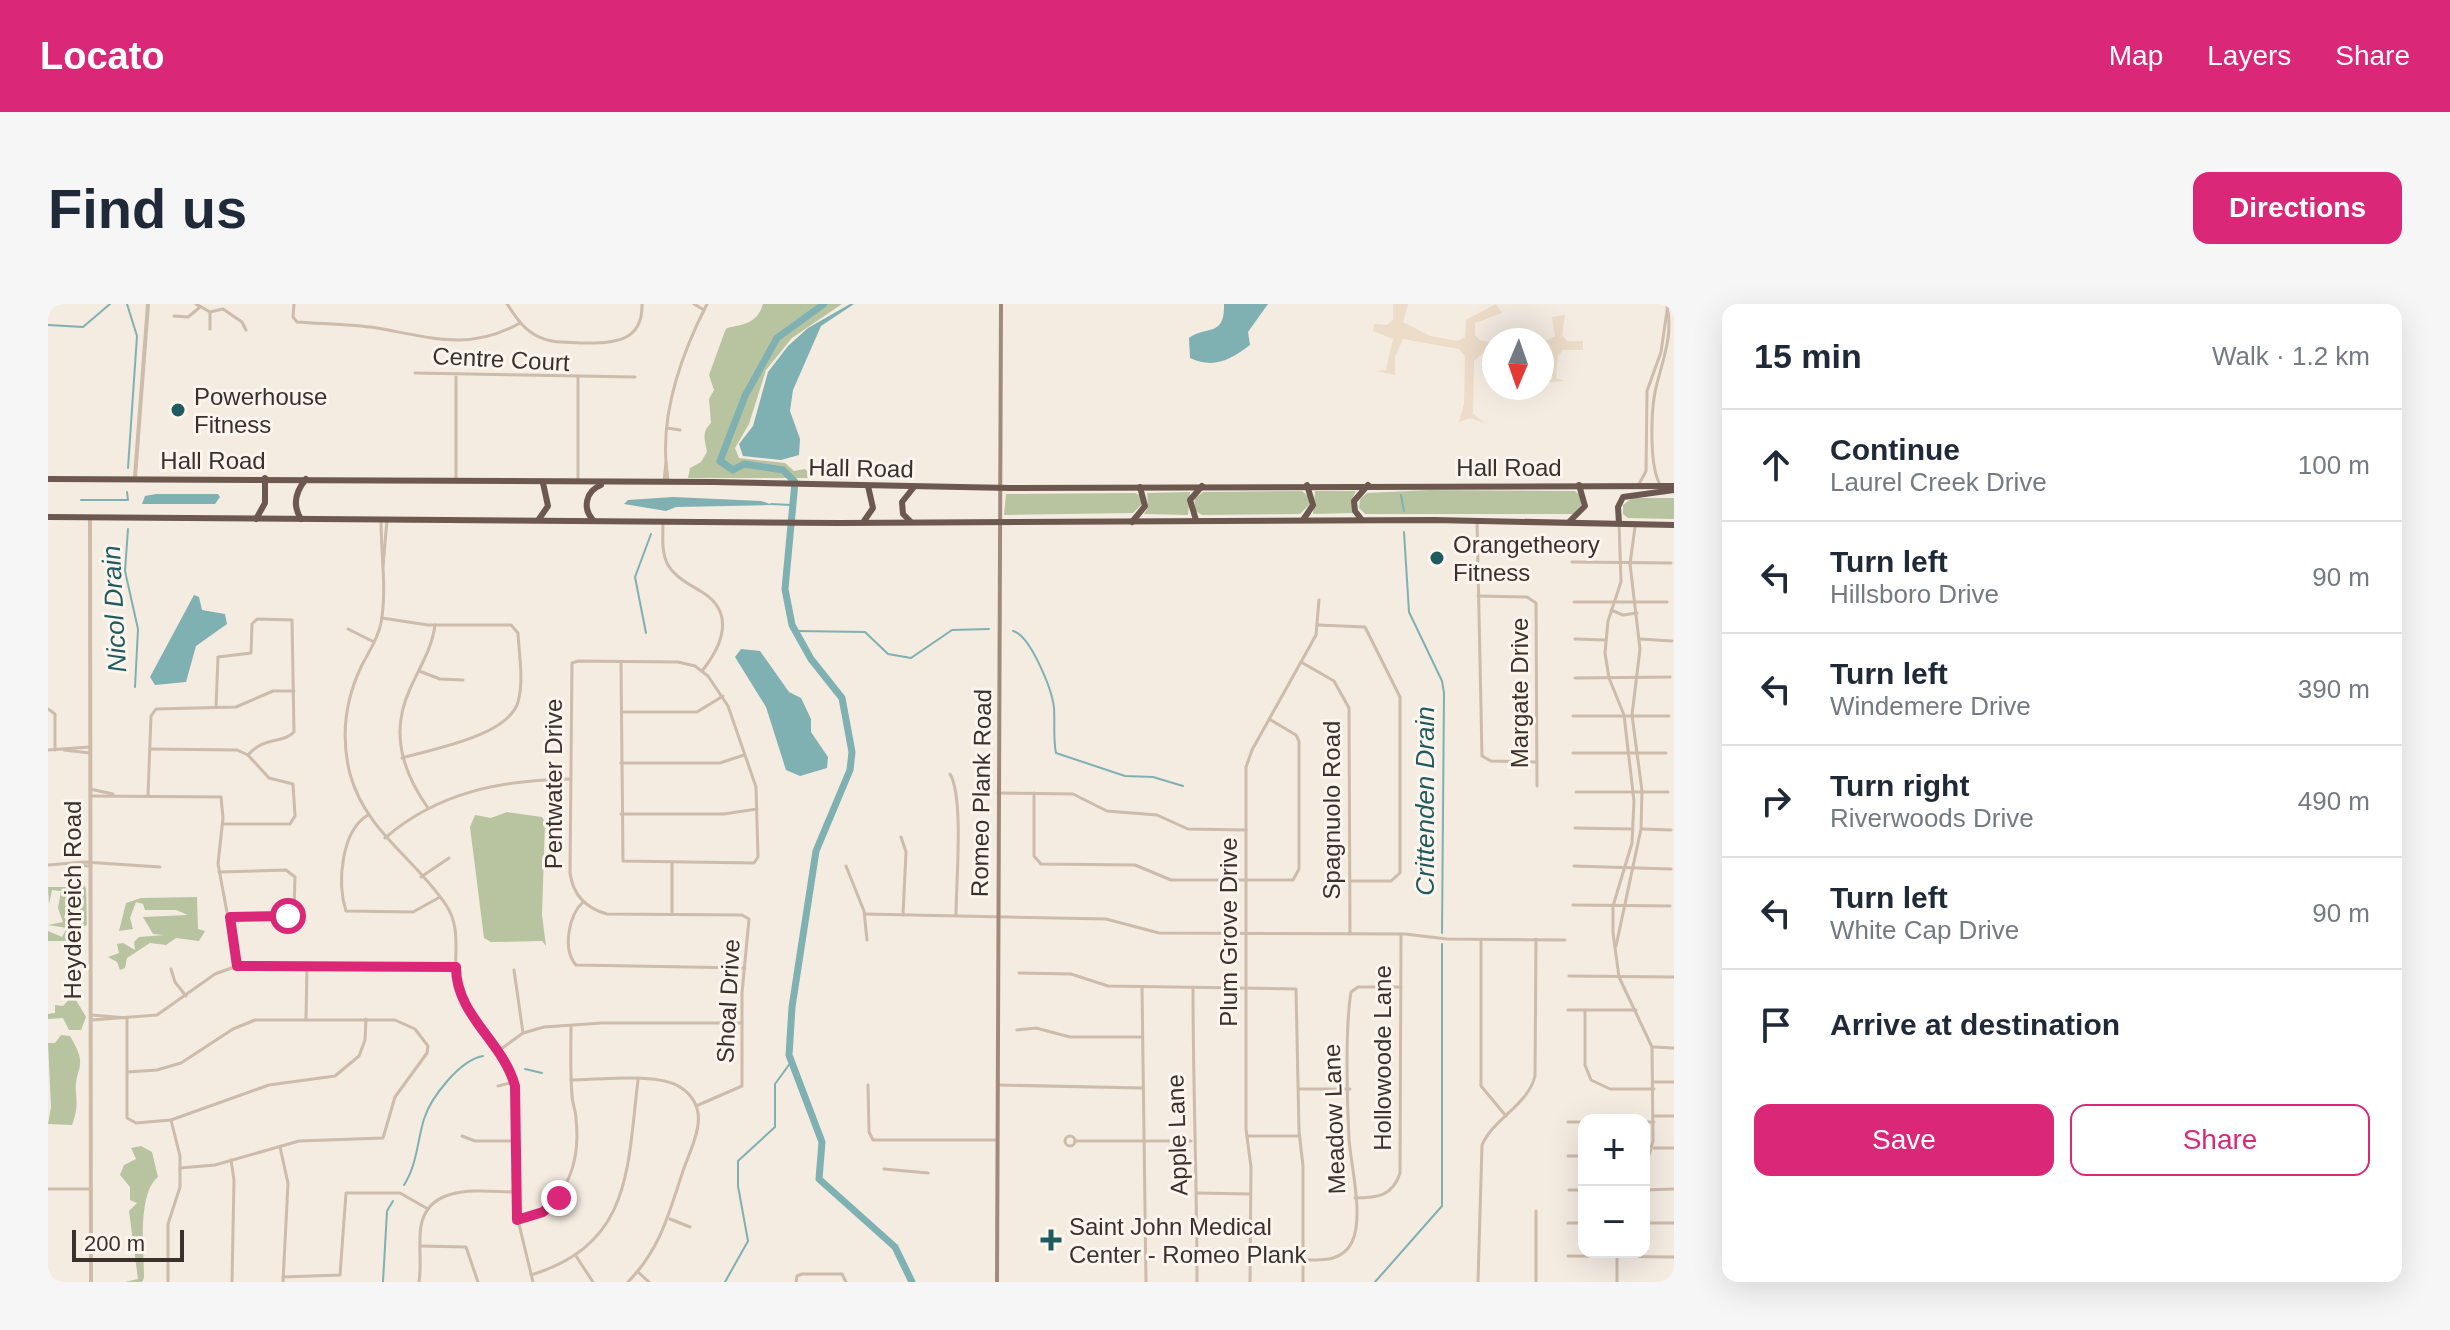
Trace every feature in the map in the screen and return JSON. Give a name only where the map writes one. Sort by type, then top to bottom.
[{"type":"highway","name":"Hall Road","points":[[48,479],[265,478],[999,488],[1307,485],[1674,488]]},
{"type":"highway","points":[[256,519],[265,503],[265,478]]},
{"type":"highway","points":[[301,519],[297,495],[306,479]]},
{"type":"highway","points":[[539,520],[548,506],[543,483]]},
{"type":"highway","points":[[593,520],[587,512],[589,493],[604,483]]},
{"type":"highway","points":[[1303,520],[1313,505],[1307,485]]},
{"type":"highway","points":[[1362,520],[1355,511],[1354,501],[1368,485]]},
{"type":"highway","points":[[1568,522],[1585,506],[1579,485]]},
{"type":"highway","points":[[861,523],[871,515],[873,508],[868,486]]},
{"type":"highway","points":[[1196,521],[1190,500],[1202,486]]},
{"type":"highway","points":[[911,522],[903,514],[902,502],[914,487]]},
{"type":"highway","points":[[1132,522],[1145,506],[1140,487]]},
{"type":"highway","points":[[1619,523],[1618,507],[1623,497],[1674,488]]},
{"type":"highway","points":[[48,517],[802,523],[1477,520],[1674,525]]},
{"type":"main road","name":"Romeo Plank Road","points":[[997,1282],[1001,304]]},
{"type":"street","points":[[135,477],[148,304]]},
{"type":"street","points":[[174,316],[188,317],[197,306],[210,312],[223,309],[227,304]]},
{"type":"street","points":[[294,304],[293,317],[297,322],[377,328],[425,340],[484,338],[520,323]]},
{"type":"street","points":[[507,304],[520,323],[552,342],[617,343],[639,327],[642,304]]},
{"type":"street","points":[[694,304],[704,310]]},
{"type":"street","points":[[666,482],[667,428],[679,369],[707,304]]},
{"type":"street","points":[[1638,486],[1646,471],[1647,396],[1661,352],[1668,305]]},
{"type":"street","points":[[1661,486],[1654,472],[1654,403],[1671,342],[1668,305]]},
{"type":"street","points":[[223,309],[242,322],[246,330]]},
{"type":"street","points":[[210,312],[210,329]]},
{"type":"street","name":"Centre Court","points":[[415,373],[578,376],[578,483]]},
{"type":"street","points":[[456,375],[456,481]]},
{"type":"street","points":[[578,376],[635,377]]},
{"type":"street","points":[[667,428],[680,430]]},
{"type":"street","name":"Heydenreich Road","points":[[90,518],[91,1282]]},
{"type":"street","points":[[384,520],[380,549],[383,566],[382,618],[351,694],[345,734],[350,772],[368,815],[385,838],[440,897],[454,921],[456,967],[463,1002],[514,1082],[517,1220],[533,1282]]},
{"type":"street","points":[[383,566],[387,550],[384,520]]},
{"type":"street","points":[[1477,520],[1484,759],[1537,762]]},
{"type":"street","points":[[663,522],[663,550],[670,569],[710,598],[722,617],[721,642],[702,671]]},
{"type":"street","points":[[1619,523],[1621,582],[1605,640],[1609,678],[1624,715],[1633,791],[1633,829],[1613,906],[1615,954],[1619,977],[1652,1047],[1654,1122],[1650,1156]]},
{"type":"street","points":[[1615,954],[1622,905],[1634,867],[1641,829],[1642,791],[1632,715],[1640,639],[1630,564],[1633,534],[1638,524]]},
{"type":"street","points":[[380,549],[387,550]]},
{"type":"street","points":[[1572,562],[1671,563]]},
{"type":"street","name":"Margate Drive","points":[[1478,596],[1535,600],[1537,786]]},
{"type":"street","name":"Plum Grove Drive","points":[[1250,1282],[1251,1194],[1246,1136],[1247,761],[1318,625],[1319,600]]},
{"type":"street","points":[[1574,602],[1667,602]]},
{"type":"street","points":[[1611,610],[1623,615],[1637,613]]},
{"type":"street","points":[[382,618],[435,625],[516,627],[519,692],[509,719],[491,730],[402,758]]},
{"type":"street","points":[[216,707],[218,657],[251,653],[252,624],[257,619],[292,620],[293,734],[262,742],[248,755]]},
{"type":"street","points":[[428,808],[412,784],[402,758],[401,713],[435,625]]},
{"type":"street","points":[[1318,625],[1365,627],[1400,697],[1400,873],[1391,881],[1350,881]]},
{"type":"street","points":[[348,629],[374,642]]},
{"type":"street","points":[[1575,639],[1605,640]]},
{"type":"street","points":[[1640,639],[1672,641]]},
{"type":"street","points":[[621,662],[683,662],[702,671],[723,696],[756,787],[756,862],[623,861],[621,662]]},
{"type":"street","name":"Pentwater Drive","points":[[583,902],[571,877],[572,663],[621,662]]},
{"type":"street","name":"Spagnuolo Road","points":[[1301,662],[1334,681],[1349,708],[1350,934]]},
{"type":"street","points":[[419,671],[440,679],[463,680]]},
{"type":"street","points":[[1575,678],[1670,677]]},
{"type":"street","points":[[148,795],[153,711],[161,707],[240,706],[273,691],[294,691]]},
{"type":"street","points":[[622,712],[697,712],[723,696]]},
{"type":"street","points":[[50,710],[55,750]]},
{"type":"street","points":[[1573,716],[1669,716]]},
{"type":"street","points":[[1034,793],[1036,861],[1043,864],[1135,865],[1171,880],[1296,878],[1299,869],[1299,741],[1293,733],[1269,719]]},
{"type":"street","points":[[150,749],[233,750],[248,755],[269,778],[292,783],[292,823],[223,824]]},
{"type":"street","points":[[48,750],[90,750]]},
{"type":"street","points":[[1573,753],[1666,753]]},
{"type":"street","points":[[621,763],[720,763],[746,755]]},
{"type":"street","points":[[950,774],[957,815],[956,915]]},
{"type":"street","points":[[385,838],[428,808],[504,782],[570,779]]},
{"type":"street","points":[[1576,792],[1668,792]]},
{"type":"street","points":[[90,793],[219,796],[223,802],[219,872],[237,966]]},
{"type":"street","points":[[997,793],[1078,795],[1107,811],[1157,815],[1188,829],[1246,830]]},
{"type":"street","points":[[621,814],[724,814],[758,809]]},
{"type":"street","points":[[368,815],[354,826],[346,842],[346,911],[413,912],[440,897]]},
{"type":"street","points":[[1575,828],[1671,830]]},
{"type":"street","points":[[901,837],[906,852],[903,915]]},
{"type":"street","points":[[421,877],[449,858]]},
{"type":"street","points":[[48,865],[84,862],[90,865],[160,867]]},
{"type":"street","points":[[672,863],[672,914],[607,914],[583,902],[571,917],[573,963],[745,968]]},
{"type":"street","points":[[846,866],[865,914],[867,940]]},
{"type":"street","points":[[1574,866],[1671,869]]},
{"type":"street","points":[[219,872],[292,873],[295,880],[292,914],[230,917]]},
{"type":"street","points":[[1573,905],[1670,906]]},
{"type":"street","name":"Shoal Drive","points":[[672,914],[747,917],[750,937],[745,968],[741,1087],[696,1106]]},
{"type":"street","points":[[865,914],[1106,919],[1159,933],[1401,934],[1565,940]]},
{"type":"street","name":"Hollowoode Lane","points":[[1355,1198],[1384,1195],[1394,1186],[1400,1173],[1401,934]]},
{"type":"street","points":[[1481,939],[1481,1086],[1506,1116]]},
{"type":"street","points":[[1478,1282],[1481,1150],[1486,1136],[1530,1090],[1535,1076],[1536,939]]},
{"type":"street","points":[[90,1017],[157,1015],[215,974],[237,966],[456,967]]},
{"type":"street","points":[[306,1019],[307,966]]},
{"type":"street","points":[[171,969],[175,982],[186,996]]},
{"type":"street","points":[[514,970],[519,981],[523,1033]]},
{"type":"street","points":[[1019,973],[1071,974],[1103,986],[1296,989],[1299,1136],[1303,1166],[1303,1282]]},
{"type":"street","points":[[1569,976],[1674,977]]},
{"type":"street","points":[[1142,987],[1142,1141],[1147,1168],[1146,1282]]},
{"type":"street","name":"Apple Lane","points":[[1193,987],[1192,1141],[1197,1193],[1197,1282]]},
{"type":"street","name":"Meadow Lane","points":[[1303,1260],[1333,1259],[1349,1247],[1354,1234],[1351,992],[1358,987],[1401,987]]},
{"type":"street","points":[[1568,1010],[1636,1010]]},
{"type":"street","points":[[1585,1010],[1585,1065],[1591,1080],[1610,1089],[1654,1089]]},
{"type":"street","points":[[127,1018],[128,1121],[171,1120],[261,1087],[340,1074],[361,1050],[366,1019]]},
{"type":"street","points":[[127,1072],[157,1070],[181,1063],[246,1022],[306,1019],[404,1022],[418,1032],[429,1049],[393,1102],[385,1137],[279,1145],[231,1160],[180,1168]]},
{"type":"street","points":[[497,1052],[523,1033],[544,1027],[602,1023],[742,1023]]},
{"type":"street","points":[[517,1220],[548,1209],[567,1184],[577,1123],[571,1080],[571,1026]]},
{"type":"street","points":[[1017,1030],[1036,1028],[1070,1037],[1142,1037]]},
{"type":"street","points":[[1652,1047],[1674,1048]]},
{"type":"street","points":[[571,1080],[638,1080],[675,1084],[690,1095],[696,1106],[699,1130],[670,1219],[638,1272],[628,1282]]},
{"type":"street","points":[[531,1275],[576,1256],[604,1230],[620,1201],[638,1080]]},
{"type":"street","points":[[498,1086],[514,1082]]},
{"type":"street","points":[[1654,1082],[1674,1082]]},
{"type":"street","points":[[868,1085],[870,1138],[997,1140]]},
{"type":"street","points":[[997,1085],[1142,1088]]},
{"type":"street","points":[[1299,1089],[1350,1089]]},
{"type":"street","points":[[1654,1116],[1674,1116]]},
{"type":"street","points":[[168,1282],[168,1228],[180,1191],[180,1168],[171,1120]]},
{"type":"street","points":[[1568,1122],[1578,1122]]},
{"type":"street","points":[[462,1136],[475,1141],[516,1141]]},
{"type":"street","points":[[1246,1136],[1299,1136]]},
{"type":"street","points":[[1075,1141],[1192,1141]]},
{"type":"street","points":[[279,1145],[288,1183],[283,1279],[340,1275],[345,1194],[400,1193],[428,1209]]},
{"type":"street","points":[[1652,1148],[1674,1148]]},
{"type":"street","points":[[1568,1156],[1578,1156]]},
{"type":"street","points":[[231,1160],[234,1175],[232,1282]]},
{"type":"street","points":[[884,1169],[914,1169],[928,1173]]},
{"type":"street","points":[[48,1189],[90,1189]]},
{"type":"street","points":[[1650,1190],[1674,1189]]},
{"type":"street","points":[[1569,1190],[1578,1190]]},
{"type":"street","points":[[419,1282],[421,1224],[428,1209],[452,1193],[516,1192]]},
{"type":"street","points":[[1197,1193],[1251,1194]]},
{"type":"street","points":[[1536,1211],[1536,1282]]},
{"type":"street","points":[[670,1219],[690,1227]]},
{"type":"street","points":[[1568,1223],[1578,1223]]},
{"type":"street","points":[[1650,1223],[1674,1223]]},
{"type":"street","points":[[420,1246],[466,1247],[478,1282]]},
{"type":"street","points":[[576,1256],[593,1282]]},
{"type":"street","points":[[1568,1256],[1578,1256]]},
{"type":"street","points":[[1650,1256],[1674,1257]]},
{"type":"street","points":[[1617,1258],[1617,1282]]},
{"type":"street","points":[[638,1272],[649,1282]]},
{"type":"street","points":[[796,1282],[797,1276],[845,1276],[846,1282]]},
{"type":"green space","points":[[763,304],[842,304],[792,338],[766,370],[749,424],[735,448],[739,458],[785,463],[794,471],[805,469],[810,474],[809,478],[688,478],[690,468],[701,462],[707,452],[705,433],[711,423],[709,399],[714,390],[709,375],[725,331],[753,319]]},
{"type":"green space","points":[[1302,491],[1309,497],[1309,505],[1300,514],[1202,515],[1194,510],[1195,498],[1203,492]]},
{"type":"green space","points":[[1315,491],[1356,491],[1352,499],[1353,513],[1313,514]]},
{"type":"green space","points":[[1575,491],[1582,497],[1581,505],[1573,514],[1365,514],[1359,508],[1360,499],[1367,493]]},
{"type":"green space","points":[[1190,492],[1188,515],[1144,514],[1148,507],[1147,493]]},
{"type":"green space","points":[[1135,493],[1142,504],[1133,513],[1004,515],[1006,494]]},
{"type":"green space","points":[[1632,498],[1674,498],[1674,519],[1628,518],[1623,514],[1623,505]]},
{"type":"green space","points":[[507,812],[542,817],[545,822],[542,915],[546,946],[542,941],[491,942],[484,938],[470,827],[475,815],[491,818]]},
{"type":"green space","points":[[73,872],[86,888],[87,925],[68,933],[69,941],[48,941],[48,931],[62,937],[67,928],[48,925],[63,922],[58,908],[61,891],[52,890],[49,904],[48,887],[71,887],[70,900],[75,905],[67,907],[64,918],[72,922],[80,918],[80,896]]},
{"type":"green space","points":[[197,897],[198,929],[205,931],[199,941],[176,938],[166,945],[150,943],[127,958],[125,968],[120,970],[117,962],[108,957],[119,953],[117,944],[123,943],[135,950],[134,942],[139,937],[164,935],[153,934],[143,917],[188,915],[176,910],[145,910],[143,904],[136,902],[130,918],[133,929],[119,931],[126,903],[141,898]]},
{"type":"green space","points":[[73,995],[86,1017],[81,1030],[69,1030],[63,1018],[48,1019],[48,1014],[55,1013],[55,1005],[63,1006]]},
{"type":"green space","points":[[61,1035],[70,1036],[80,1061],[72,1125],[48,1124],[51,1107],[48,1043],[55,1043]]},
{"type":"green space","points":[[141,1146],[152,1152],[158,1177],[151,1185],[144,1209],[144,1278],[142,1282],[125,1282],[138,1279],[129,1211],[137,1203],[130,1200],[130,1187],[120,1175],[124,1165],[136,1159],[131,1148]]},
{"type":"shaded area","points":[[1393,304],[1408,304],[1403,322],[1430,336],[1458,341],[1465,337],[1466,320],[1496,304],[1502,313],[1475,323],[1475,335],[1482,340],[1482,354],[1474,361],[1473,414],[1485,423],[1470,418],[1459,422],[1464,404],[1465,356],[1459,349],[1403,339],[1395,357],[1395,375],[1377,371],[1386,370],[1393,339],[1373,331],[1374,324],[1387,325],[1393,320]]},
{"type":"shaded area","points":[[1565,315],[1562,335],[1567,341],[1583,341],[1583,350],[1563,350],[1558,356],[1556,378],[1564,381],[1554,382],[1555,336],[1552,317]]},
{"type":"water","points":[[854,304],[821,326],[793,390],[790,411],[800,439],[799,455],[781,460],[743,456],[739,444],[753,426],[768,372],[788,346],[808,328]]},
{"type":"water","points":[[1224,304],[1268,304],[1248,332],[1250,345],[1243,350],[1229,359],[1214,363],[1190,358],[1189,338],[1218,326]]},
{"type":"water","points":[[218,494],[220,497],[215,504],[142,504],[145,496]]},
{"type":"water","points":[[673,497],[761,501],[773,505],[676,507],[666,511],[624,504],[628,500]]},
{"type":"water","points":[[194,595],[199,597],[202,610],[225,614],[227,624],[196,646],[186,682],[155,685],[150,677]]},
{"type":"water","points":[[741,649],[760,651],[789,692],[801,698],[811,719],[811,732],[828,757],[827,768],[800,776],[786,770],[766,707],[735,657]]},
{"type":"waterway","points":[[48,325],[83,327],[110,304]]},
{"type":"waterway","name":"Nicol Drain","points":[[127,304],[137,336],[128,468]]},
{"type":"waterway","points":[[824,304],[777,338],[745,396],[720,461],[733,470],[744,464],[783,470],[795,482],[785,589],[792,625],[811,659],[842,698],[852,752],[850,770],[816,851],[792,1007],[789,1055],[822,1142],[819,1179],[895,1247],[912,1282]]},
{"type":"waterway","points":[[81,500],[128,500],[127,492]]},
{"type":"waterway","name":"Crittenden Drain","points":[[1401,495],[1404,511]]},
{"type":"waterway","points":[[771,504],[791,505]]},
{"type":"waterway","name":"Nicol Drain","points":[[128,529],[125,571],[138,629],[135,687]]},
{"type":"waterway","name":"Crittenden Drain","points":[[1404,532],[1409,612],[1442,681],[1444,693],[1442,933]]},
{"type":"waterway","points":[[646,633],[635,577],[651,534]]},
{"type":"waterway","points":[[796,631],[865,632],[888,654],[911,658],[952,630],[989,629]]},
{"type":"waterway","points":[[1013,631],[1033,652],[1049,689],[1054,708],[1056,753],[1125,776],[1153,777],[1183,786]]},
{"type":"waterway","name":"Crittenden Drain","points":[[1375,1282],[1442,1206],[1442,944]]},
{"type":"waterway","points":[[404,1185],[433,1100],[465,1064],[483,1056]]},
{"type":"waterway","points":[[725,1282],[748,1241],[738,1186],[738,1161],[775,1127],[775,1084],[791,1062]]},
{"type":"waterway","points":[[525,1069],[542,1073]]},
{"type":"waterway","points":[[383,1282],[387,1211],[393,1201]]},
{"type":"place","name":"Powerhouse Fitness","points":[[178,410]]},
{"type":"place","name":"Orangetheory Fitness","points":[[1437,558]]},
{"type":"place","name":"Saint John Medical Center - Romeo Plank","points":[[1051,1240]]},
{"type":"route","points":[[288,916],[230,917],[237,966],[456,967],[463,1002],[513,1077],[516,1093],[517,1220],[534,1217],[559,1198]]}]
